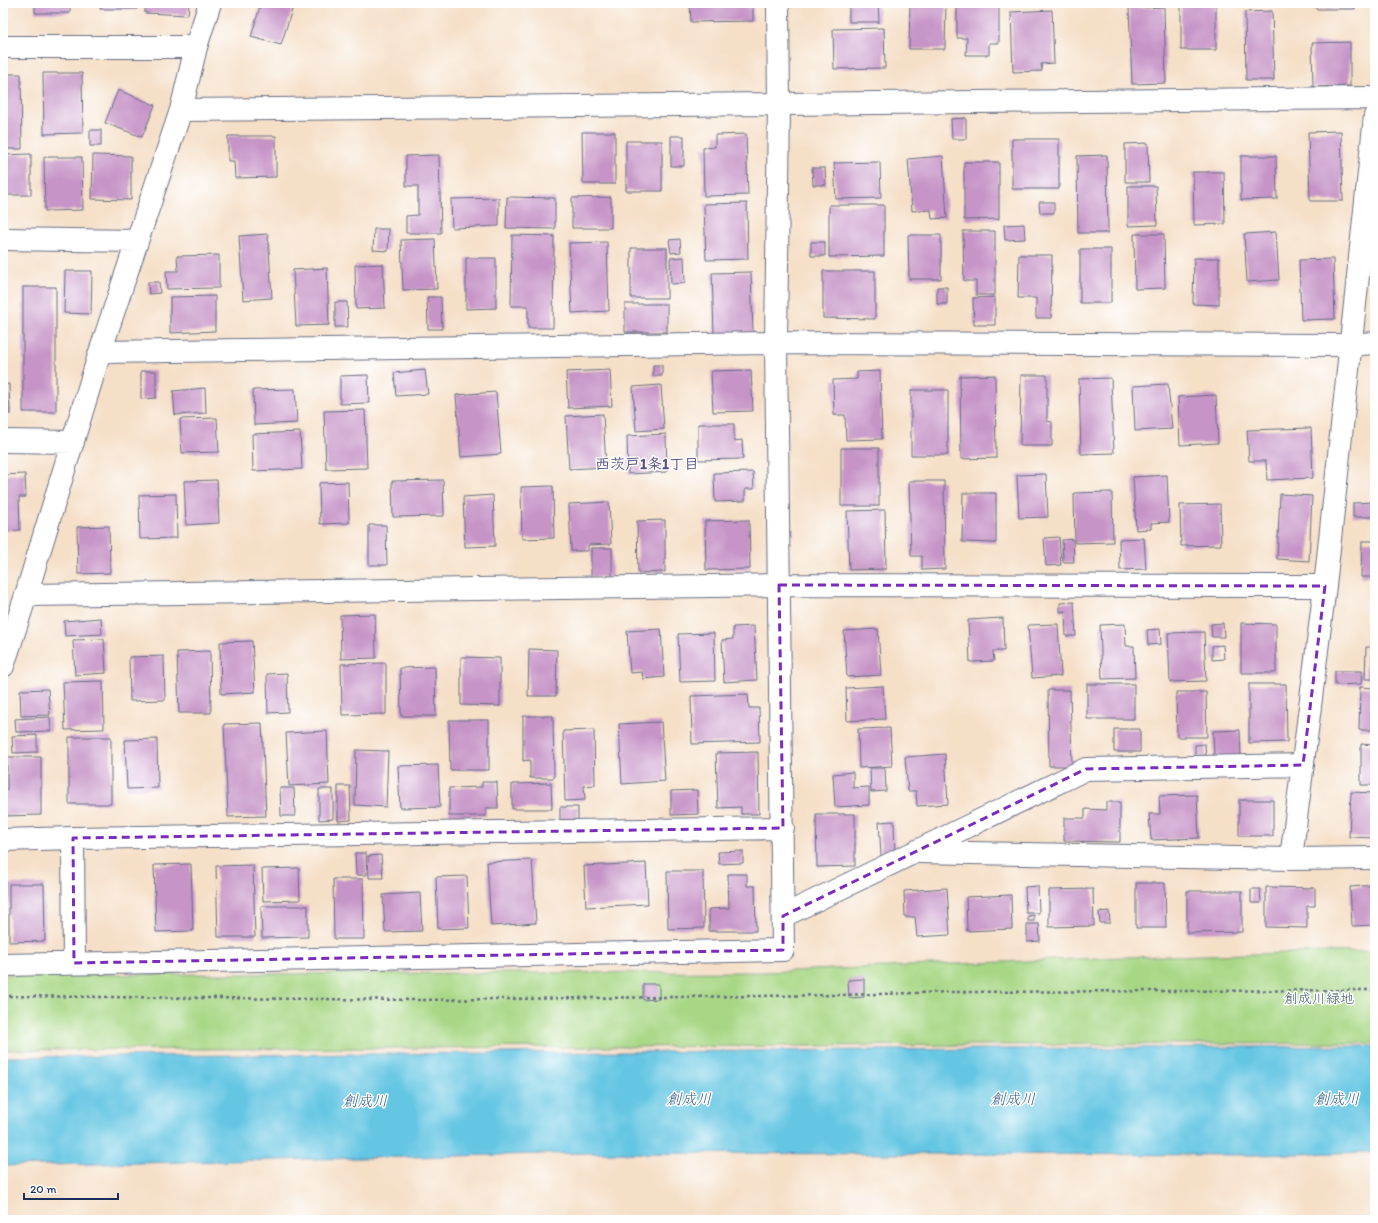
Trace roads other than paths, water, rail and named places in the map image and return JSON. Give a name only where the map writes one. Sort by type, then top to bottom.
[{"type":"street","points":[[3,666],[26,596],[100,352],[181,110],[196,47],[210,3]]},
{"type":"street","points":[[3,965],[783,950],[783,828],[776,343],[779,105],[778,3]]},
{"type":"street","points":[[3,47],[196,47]]},
{"type":"street","points":[[181,110],[1375,98]]},
{"type":"street","points":[[1291,859],[1325,586],[1349,345],[1375,116]]},
{"type":"street","points":[[3,239],[137,241]]},
{"type":"street","points":[[100,352],[776,343],[1349,345],[1375,343]]},
{"type":"street","points":[[3,441],[73,442]]},
{"type":"street","points":[[26,596],[779,585],[1325,586]]},
{"type":"street","points":[[783,916],[1086,769],[1303,765]]},
{"type":"street","points":[[3,840],[783,828]]},
{"type":"street","points":[[74,838],[74,963]]},
{"type":"street","points":[[915,852],[1291,859],[1375,858]]},
{"type":"water","name":"創成川","points":[[1375,1046],[1375,1152],[1253,1155],[589,1153],[3,1166],[3,1057]]},
{"type":"district","name":"西茨戸1条1丁目","points":[[647,464]]},
{"type":"park label","name":"創成川緑地","points":[[1319,998]]}]
